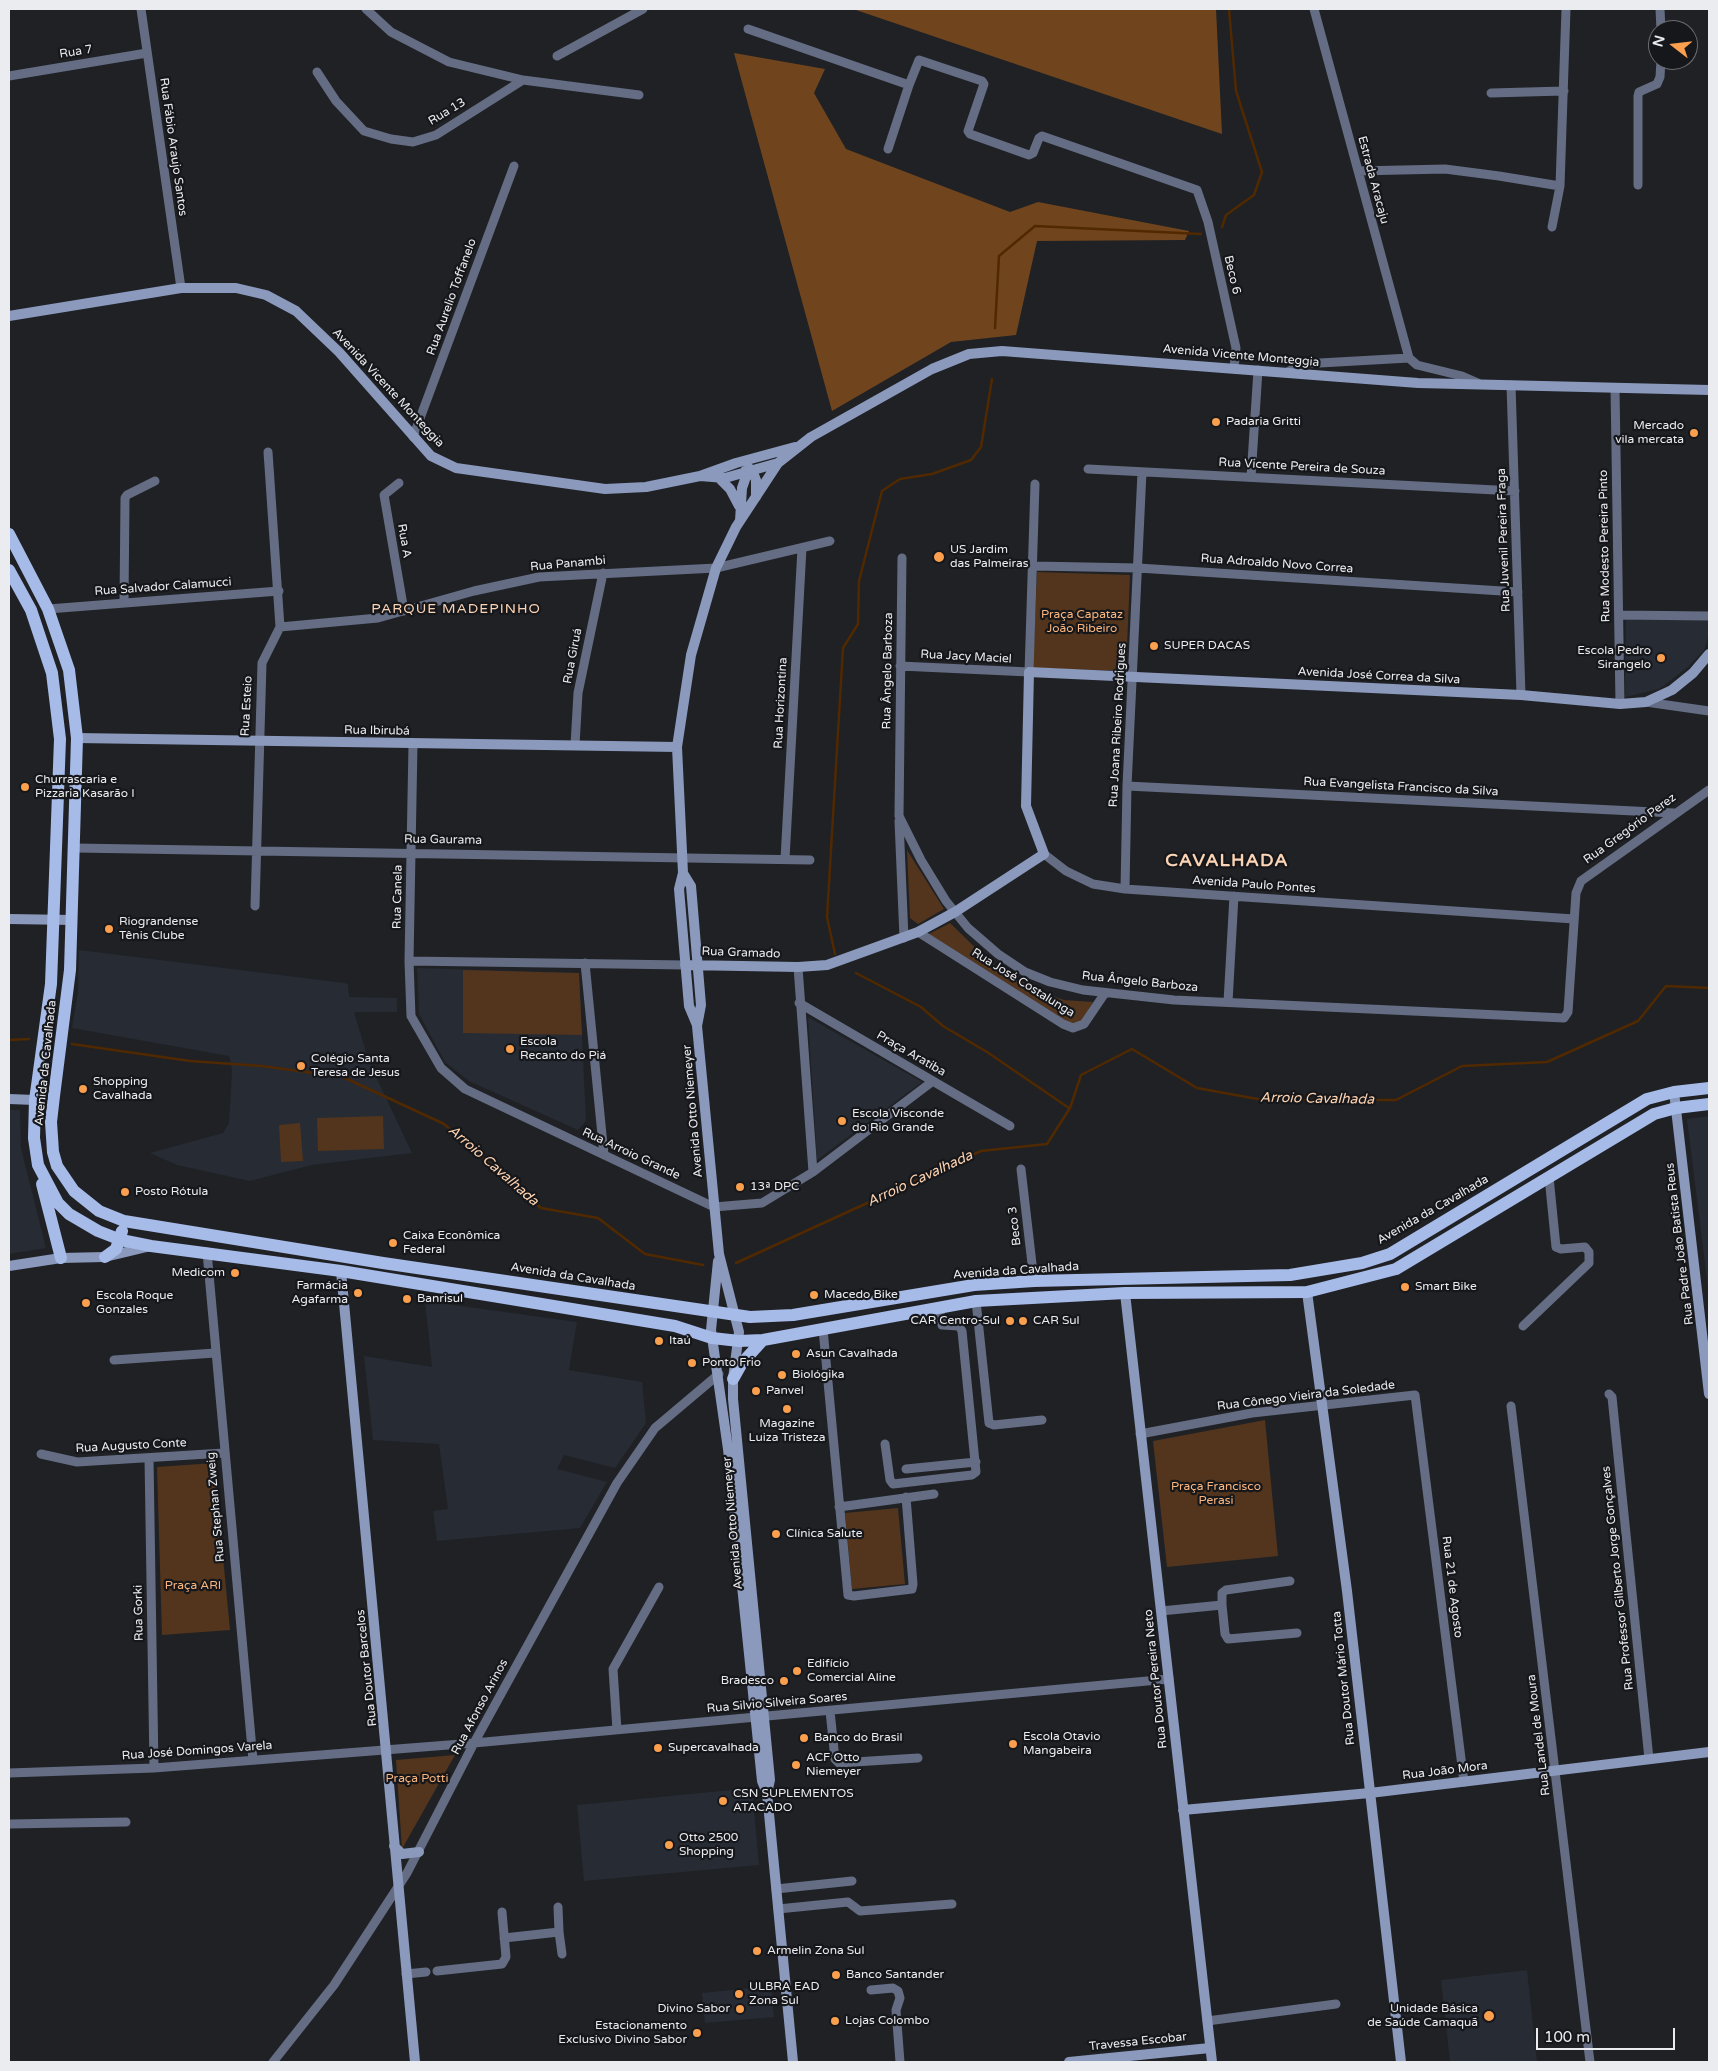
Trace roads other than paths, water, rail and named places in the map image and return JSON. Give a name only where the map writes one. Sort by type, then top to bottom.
[{"type":"main road","name":"Avenida da Cavalhada","points":[[9,534],[48,609],[69,670],[77,738],[72,920],[65,1020],[51,1122],[53,1152],[61,1172],[74,1191],[99,1211],[124,1221],[383,1263],[735,1316],[793,1315],[974,1285],[1034,1280],[1290,1275],[1362,1262],[1390,1254],[1647,1099],[1674,1092],[1709,1088]]},
{"type":"main road","name":"Avenida da Cavalhada","points":[[9,570],[31,610],[52,673],[60,738],[52,984],[35,1100],[34,1138],[38,1165],[58,1203],[69,1214],[98,1232],[120,1240],[151,1246],[341,1271],[675,1326],[712,1338],[739,1341],[763,1340],[976,1301],[1126,1293],[1307,1292],[1396,1269],[1654,1114],[1676,1108],[1709,1104]]},
{"type":"main road","points":[[35,1100],[39,1101],[45,1109],[48,1136],[53,1152]]},
{"type":"main road","points":[[38,1165],[61,1258]]},
{"type":"main road","points":[[105,1257],[116,1249],[124,1221]]},
{"type":"main road","points":[[1307,1292],[1312,1282],[1323,1275],[1362,1262]]},
{"type":"main road","points":[[341,1271],[347,1265],[383,1263]]},
{"type":"main road","points":[[733,1379],[742,1363],[763,1340]]},
{"type":"street","name":"Rua Fábio Araujo Santos","points":[[141,9],[181,288]]},
{"type":"street","points":[[366,9],[391,32],[449,62],[523,80],[639,95]]},
{"type":"street","points":[[557,56],[643,9]]},
{"type":"street","name":"Estrada Aracaju","points":[[1314,9],[1409,358]]},
{"type":"street","points":[[1552,227],[1560,186],[1566,9]]},
{"type":"street","points":[[748,29],[909,85],[888,149]]},
{"type":"street","name":"Rua 7","points":[[9,76],[147,54]]},
{"type":"street","name":"Beco 6","points":[[909,85],[919,60],[982,81],[984,84],[968,131],[970,134],[1029,155],[1033,154],[1039,138],[1042,136],[1197,190],[1208,222],[1236,348],[1234,368]]},
{"type":"street","points":[[1638,185],[1638,94],[1657,84],[1660,70]]},
{"type":"street","name":"Rua 13","points":[[317,72],[336,101],[364,131],[391,139],[413,142],[436,135],[523,80]]},
{"type":"street","points":[[1491,93],[1564,91]]},
{"type":"street","name":"Rua Aurelio Toffanelo","points":[[413,437],[514,166]]},
{"type":"street","points":[[1358,171],[1445,169],[1560,186]]},
{"type":"street","name":"Avenida Vicente Monteggia","points":[[9,316],[181,288],[208,287],[244,290],[266,295],[296,311],[339,352],[431,456],[456,468],[597,488],[646,487],[716,473],[775,452],[795,448]]},
{"type":"street","name":"Avenida Vicente Monteggia","points":[[747,472],[778,463],[795,448],[932,369],[969,354],[1002,351],[1418,383],[1709,390]]},
{"type":"street","points":[[1286,373],[1302,364],[1409,358],[1417,365],[1462,376],[1479,384]]},
{"type":"street","points":[[1251,477],[1258,370]]},
{"type":"street","name":"Rua Juvenil Pereira Fraga","points":[[1511,385],[1521,695]]},
{"type":"street","name":"Rua Modesto Pereira Pinto","points":[[1615,388],[1620,704]]},
{"type":"street","name":"Rua Esteio","points":[[255,906],[258,740],[262,664],[280,627],[268,452]]},
{"type":"street","points":[[747,472],[751,466],[767,459],[775,452]]},
{"type":"street","name":"Avenida Otto Niemeyer","points":[[697,1026],[689,1006],[679,889],[683,873],[677,747],[691,655],[716,568],[740,521],[778,463]]},
{"type":"street","points":[[716,473],[741,469],[754,475],[756,480],[756,498]]},
{"type":"street","name":"Rua Vicente Pereira de Souza","points":[[1088,469],[1515,491]]},
{"type":"street","name":"Avenida Otto Niemeyer","points":[[740,521],[742,488],[747,472]]},
{"type":"street","name":"Rua Joana Ribeiro Rodrigues","points":[[1125,889],[1127,786],[1142,472]]},
{"type":"street","points":[[716,473],[730,489],[740,507]]},
{"type":"street","points":[[124,603],[125,498],[126,495],[155,481]]},
{"type":"street","name":"Rua A","points":[[399,483],[384,495],[404,611]]},
{"type":"street","points":[[1035,484],[1026,806],[1044,854]]},
{"type":"street","name":"Rua Panambi","points":[[280,627],[378,618],[474,591],[539,577],[716,568],[830,540]]},
{"type":"street","name":"Rua Horizontina","points":[[784,859],[802,548]]},
{"type":"street","name":"Rua Ângelo Barboza","points":[[902,558],[899,816],[918,855],[955,912],[968,928],[998,954],[1025,972],[1050,982],[1105,993],[1228,1002],[1566,1016]]},
{"type":"street","name":"Rua Adroaldo Novo Correa","points":[[1034,566],[1138,568],[1518,592]]},
{"type":"street","name":"Rua Giruá","points":[[575,745],[578,693],[602,574]]},
{"type":"street","name":"Rua Salvador Calamucci","points":[[48,609],[279,591]]},
{"type":"street","points":[[1618,616],[1709,616]]},
{"type":"street","name":"Avenida José Correa da Silva","points":[[1029,672],[1521,695],[1620,704],[1646,702],[1672,690],[1693,673],[1709,654]]},
{"type":"street","name":"Rua Jacy Maciel","points":[[900,666],[1029,672]]},
{"type":"street","points":[[1646,702],[1709,711]]},
{"type":"street","name":"Rua Ibirubá","points":[[77,738],[677,747]]},
{"type":"street","name":"Rua Canela","points":[[409,961],[413,744]]},
{"type":"street","name":"Rua Evangelista Francisco da Silva","points":[[1127,786],[1674,813]]},
{"type":"street","name":"Rua Gregório Perez","points":[[1566,1016],[1576,893],[1581,881],[1674,813],[1709,790]]},
{"type":"street","points":[[899,816],[904,938]]},
{"type":"street","name":"Rua Gaurama","points":[[75,848],[810,860]]},
{"type":"street","name":"Avenida Paulo Pontes","points":[[1044,854],[1066,871],[1093,884],[1125,889],[1574,919]]},
{"type":"street","name":"Rua Gramado","points":[[409,961],[798,967],[827,965],[918,932],[955,912],[1044,854]]},
{"type":"street","name":"Avenida Otto Niemeyer","points":[[683,873],[691,886],[700,1005],[697,1026],[719,1254],[735,1316],[739,1341],[733,1379],[760,1717]]},
{"type":"street","points":[[1228,1002],[1234,896]]},
{"type":"street","points":[[9,919],[72,920]]},
{"type":"street","name":"Rua José Costalunga","points":[[918,932],[1073,1028],[1084,1024],[1105,993]]},
{"type":"street","name":"Rua Arroio Grande","points":[[409,961],[411,1016],[441,1068],[465,1089],[714,1207]]},
{"type":"street","points":[[585,963],[604,1155]]},
{"type":"street","points":[[798,967],[799,1003],[813,1172]]},
{"type":"street","name":"Praça Aratiba","points":[[799,1003],[1010,1126]]},
{"type":"street","points":[[714,1207],[762,1203],[813,1172],[933,1081]]},
{"type":"street","name":"Rua Padre João Batista Reus","points":[[1674,1092],[1708,1358],[1709,1394]]},
{"type":"street","points":[[9,1099],[35,1100]]},
{"type":"street","name":"Beco 3","points":[[1020,1169],[1034,1280]]},
{"type":"street","points":[[1523,1326],[1590,1263],[1589,1252],[1585,1247],[1561,1249],[1556,1247],[1549,1177]]},
{"type":"street","points":[[9,1266],[61,1258],[105,1257],[151,1246]]},
{"type":"street","name":"Rua Stephan Zweig","points":[[207,1252],[253,1760]]},
{"type":"street","name":"Avenida Otto Niemeyer","points":[[719,1254],[712,1312],[712,1338],[719,1374],[760,1717],[770,1780],[767,1793],[793,2062]]},
{"type":"street","name":"Rua Doutor Barcelos","points":[[341,1271],[415,2062]]},
{"type":"street","name":"Rua Doutor Mário Totta","points":[[1307,1292],[1347,1591],[1401,2062]]},
{"type":"street","name":"Rua Doutor Pereira Neto","points":[[1126,1293],[1140,1434],[1212,2062]]},
{"type":"street","points":[[976,1301],[989,1423],[994,1425],[1042,1420]]},
{"type":"street","points":[[886,1444],[890,1480],[893,1484],[972,1475],[976,1472],[962,1331],[959,1326],[942,1325],[939,1307]]},
{"type":"street","points":[[823,1329],[848,1594],[854,1596],[912,1589],[914,1584],[906,1497]]},
{"type":"street","points":[[114,1360],[215,1353]]},
{"type":"street","name":"Rua Afonso Arinos","points":[[273,2062],[334,1985],[398,1888],[419,1852],[474,1743],[617,1483],[655,1428],[719,1374]]},
{"type":"street","name":"Rua Professor Gilberto Jorge Gonçalves","points":[[1609,1394],[1612,1398],[1649,1760]]},
{"type":"street","name":"Rua Cônego Vieira da Soledade","points":[[1140,1434],[1252,1413],[1416,1395]]},
{"type":"street","name":"Rua 21 de Agosto","points":[[1416,1395],[1464,1782]]},
{"type":"street","name":"Rua Landel de Moura","points":[[1511,1406],[1590,2062]]},
{"type":"street","name":"Rua Augusto Conte","points":[[41,1454],[77,1462],[224,1453]]},
{"type":"street","name":"Rua Gorki","points":[[149,1458],[154,1768]]},
{"type":"street","points":[[906,1469],[976,1462]]},
{"type":"street","points":[[839,1507],[934,1494]]},
{"type":"street","points":[[1290,1581],[1226,1590],[1222,1593],[1225,1634],[1228,1639],[1297,1633]]},
{"type":"street","points":[[617,1730],[613,1668],[659,1587]]},
{"type":"street","points":[[1161,1610],[1222,1605]]},
{"type":"street","name":"Rua Silvio Silveira Soares","points":[[387,1748],[474,1743],[1169,1680]]},
{"type":"street","points":[[830,1711],[836,1759],[839,1763],[918,1758]]},
{"type":"street","name":"Rua José Domingos Varela","points":[[9,1773],[154,1768],[387,1748]]},
{"type":"street","name":"Rua João Mora","points":[[1183,1810],[1370,1793],[1709,1752]]},
{"type":"street","points":[[9,1824],[126,1822]]},
{"type":"street","points":[[394,1846],[402,1854],[419,1852]]},
{"type":"street","points":[[776,1889],[852,1881]]},
{"type":"street","points":[[778,1909],[848,1902],[860,1911],[952,1904]]},
{"type":"street","points":[[558,1907],[562,1954]]},
{"type":"street","points":[[437,1971],[502,1964],[506,1957],[502,1912]]},
{"type":"street","points":[[504,1938],[559,1932]]},
{"type":"street","points":[[406,1974],[426,1972]]},
{"type":"street","points":[[871,1990],[893,1988],[898,1991],[900,1998],[896,2010],[900,2062]]},
{"type":"street","points":[[1207,2021],[1336,2004]]},
{"type":"street","name":"Travessa Escobar","points":[[1068,2062],[1210,2048]]},
{"type":"waterway","points":[[1222,227],[1226,215],[1254,195],[1262,172],[1236,91],[1229,9]]},
{"type":"waterway","points":[[995,328],[999,256],[1035,226],[1201,234]]},
{"type":"waterway","points":[[835,954],[827,917],[843,648],[858,624],[859,581],[882,491],[900,479],[932,474],[971,460],[981,447],[992,379]]},
{"type":"waterway","points":[[856,973],[921,1007],[943,1026],[987,1052],[1069,1108]]},
{"type":"waterway","name":"Arroio Cavalhada","points":[[736,1263],[981,1151],[1047,1144],[1070,1108],[1081,1075],[1132,1049],[1197,1088],[1263,1100],[1396,1100],[1462,1066],[1547,1062],[1638,1021],[1666,986],[1709,988]]},
{"type":"waterway","name":"Arroio Cavalhada","points":[[9,1040],[29,1039]]},
{"type":"waterway","name":"Arroio Cavalhada","points":[[72,1044],[190,1061],[262,1066],[343,1077],[444,1124],[541,1208],[598,1218],[645,1254],[703,1265]]},
{"type":"place","name":"Padaria Gritti","points":[[1216,422]]},
{"type":"place","name":"Mercado vila mercata","points":[[1694,433]]},
{"type":"place","name":"US Jardim das Palmeiras","points":[[939,557]]},
{"type":"place","name":"SUPER DACAS","points":[[1154,646]]},
{"type":"place","name":"Escola Pedro Sirangelo","points":[[1661,658]]},
{"type":"place","name":"Churrascaria e Pizzaria Kasarão I","points":[[25,787]]},
{"type":"place","name":"Riograndense Tênis Clube","points":[[109,929]]},
{"type":"place","name":"Escola Recanto do Piá","points":[[510,1049]]},
{"type":"place","name":"Colégio Santa Teresa de Jesus","points":[[301,1066]]},
{"type":"place","name":"Shopping Cavalhada","points":[[83,1089]]},
{"type":"place","name":"Escola Visconde do Rio Grande","points":[[842,1121]]},
{"type":"place","name":"13ª DPC","points":[[740,1187]]},
{"type":"place","name":"Posto Rótula","points":[[125,1192]]},
{"type":"place","name":"Caixa Econômica Federal","points":[[393,1243]]},
{"type":"place","name":"Medicom","points":[[235,1273]]},
{"type":"place","name":"Smart Bike","points":[[1405,1287]]},
{"type":"place","name":"Farmácia Agafarma","points":[[358,1293]]},
{"type":"place","name":"Macedo Bike","points":[[814,1295]]},
{"type":"place","name":"Banrisul","points":[[407,1299]]},
{"type":"place","name":"Escola Roque Gonzales","points":[[86,1303]]},
{"type":"place","name":"CAR Centro-Sul","points":[[1010,1321]]},
{"type":"place","name":"CAR Sul","points":[[1023,1321]]},
{"type":"place","name":"Itaú","points":[[659,1341]]},
{"type":"place","name":"Asun Cavalhada","points":[[796,1354]]},
{"type":"place","name":"Ponto Frio","points":[[692,1363]]},
{"type":"place","name":"Biológika","points":[[782,1375]]},
{"type":"place","name":"Panvel","points":[[756,1391]]},
{"type":"place","name":"Magazine Luiza Tristeza","points":[[787,1409]]},
{"type":"place","name":"Clínica Salute","points":[[776,1534]]},
{"type":"place","name":"Edifício Comercial Aline","points":[[797,1671]]},
{"type":"place","name":"Bradesco","points":[[784,1681]]},
{"type":"place","name":"Banco do Brasil","points":[[804,1738]]},
{"type":"place","name":"Escola Otavio Mangabeira","points":[[1013,1744]]},
{"type":"place","name":"Supercavalhada","points":[[658,1748]]},
{"type":"place","name":"ACF Otto Niemeyer","points":[[796,1765]]},
{"type":"place","name":"CSN SUPLEMENTOS ATACADO","points":[[723,1801]]},
{"type":"place","name":"Otto 2500 Shopping","points":[[669,1845]]},
{"type":"place","name":"Armelin Zona Sul","points":[[757,1951]]},
{"type":"place","name":"Banco Santander","points":[[836,1975]]},
{"type":"place","name":"ULBRA EAD Zona Sul","points":[[739,1994]]},
{"type":"place","name":"Divino Sabor","points":[[740,2009]]},
{"type":"place","name":"Unidade Básica de Saúde Camaquã","points":[[1489,2016]]},
{"type":"place","name":"Lojas Colombo","points":[[835,2021]]},
{"type":"place","name":"Estacionamento Exclusivo Divino Sabor","points":[[697,2033]]},
{"type":"district","name":"PARQUE MADEPINHO","points":[[456,609]]},
{"type":"district","name":"CAVALHADA","points":[[1227,861]]},
{"type":"park label","name":"Praça Capataz João Ribeiro","points":[[1082,622]]},
{"type":"park label","name":"Praça Francisco Perasi","points":[[1216,1494]]},
{"type":"park label","name":"Praça ARI","points":[[193,1586]]},
{"type":"park label","name":"Praça Potti","points":[[417,1779]]}]
